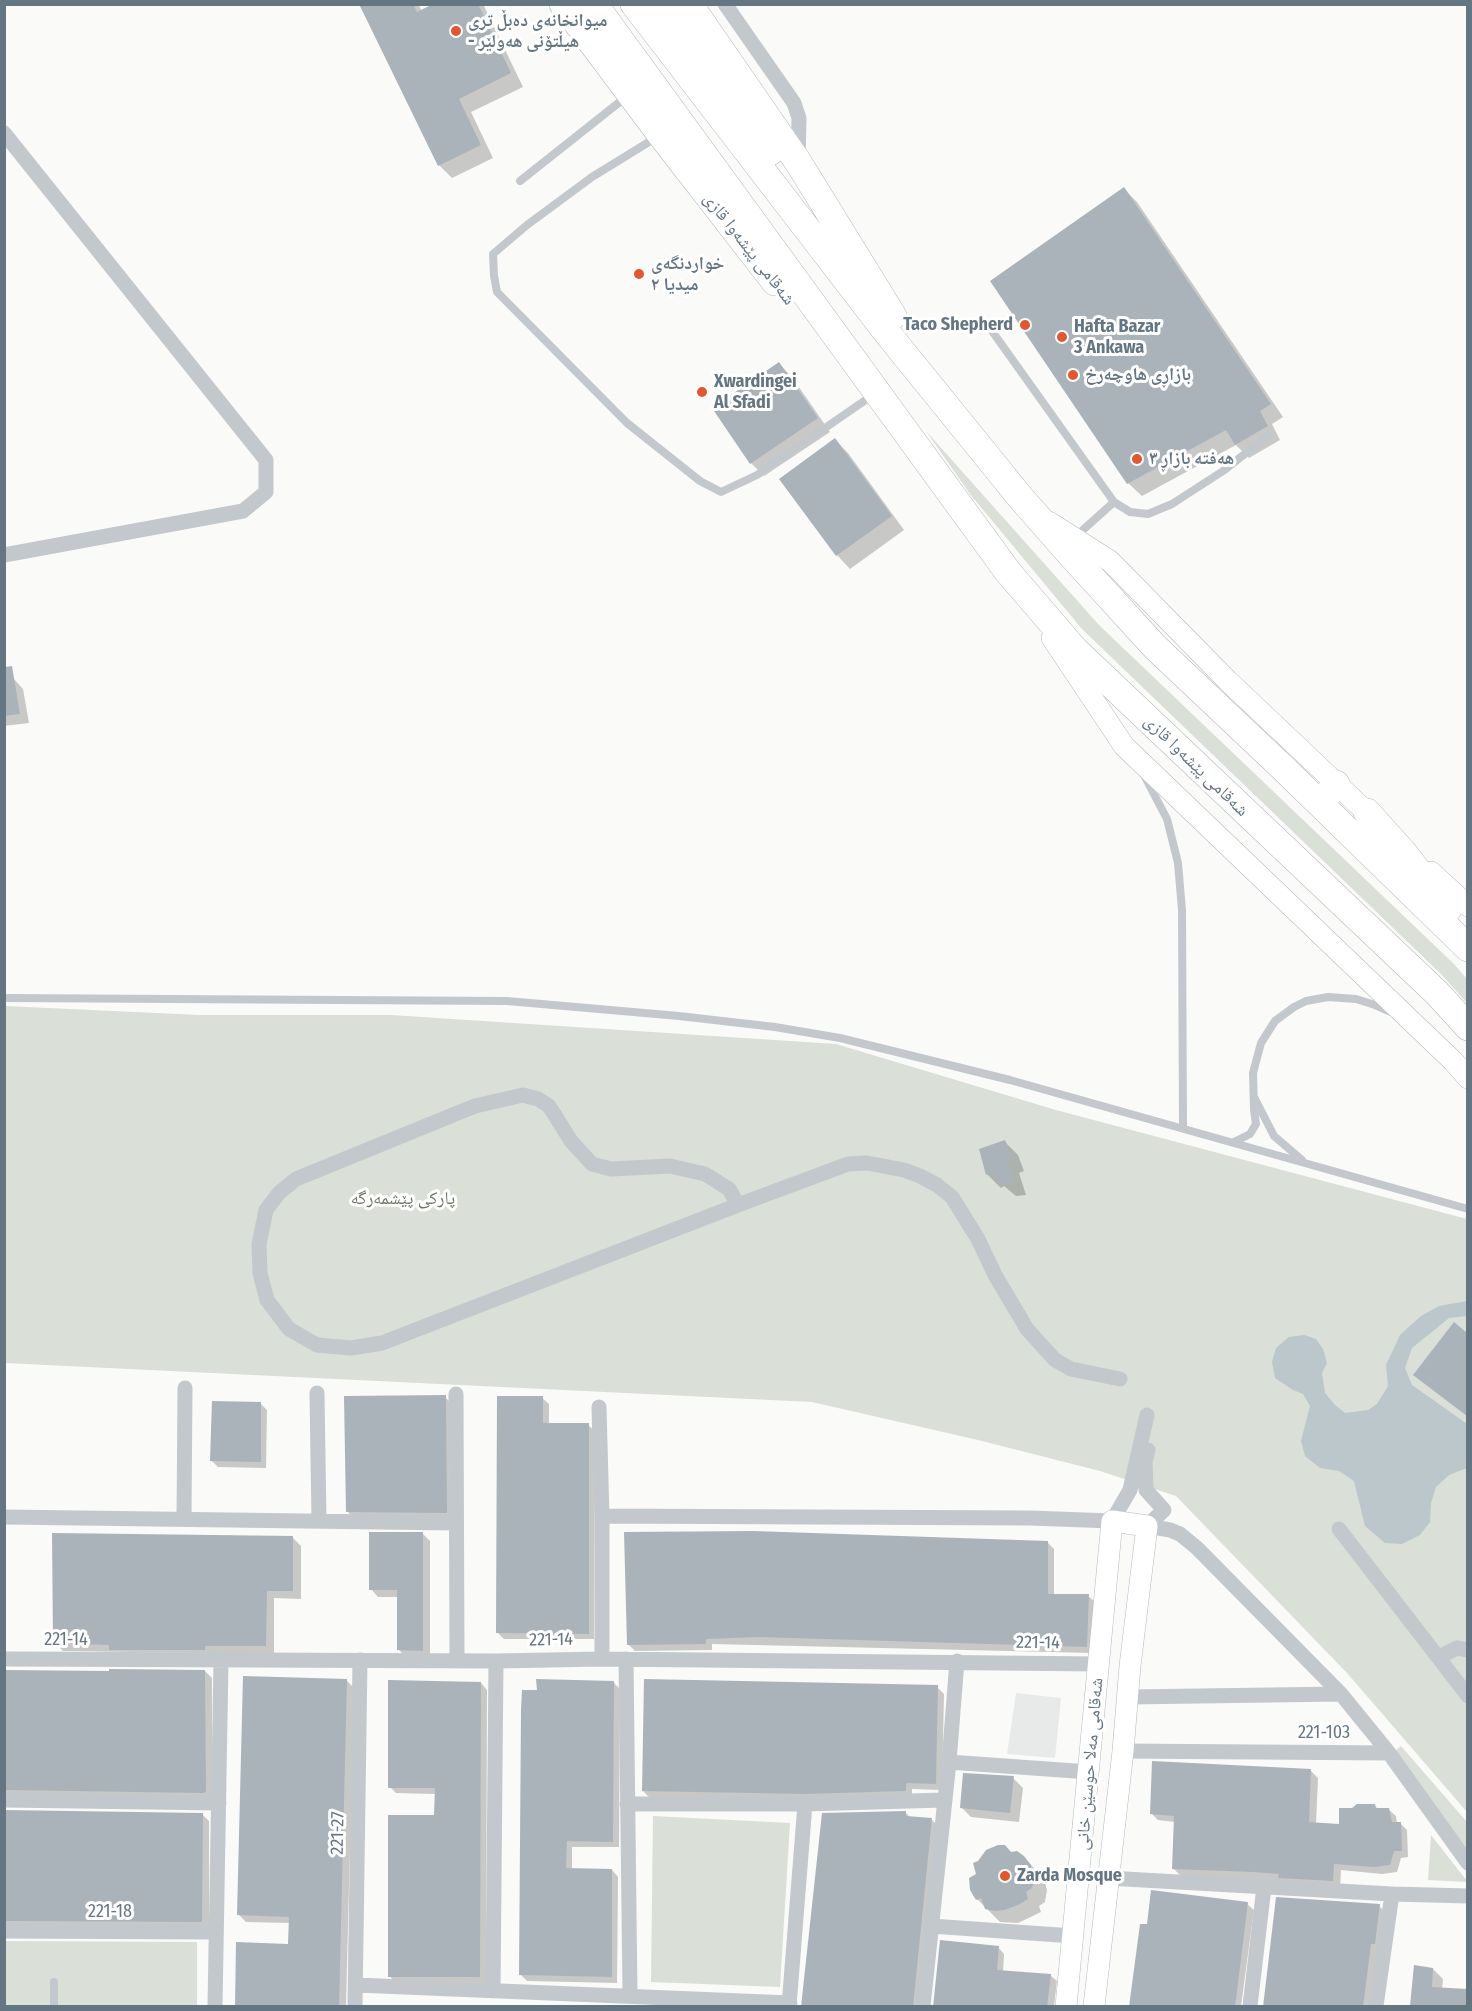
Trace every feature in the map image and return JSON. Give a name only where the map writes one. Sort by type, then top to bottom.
[{"type":"highway","name":"شەقامی پێشەوا قازی","points":[[563,4],[661,135],[867,399],[944,486]]},
{"type":"highway","name":"شەقامی پێشەوا قازی","points":[[594,4],[1008,572],[1075,650],[1437,993],[1467,1027]]},
{"type":"highway","points":[[634,4],[888,334],[1016,492],[1155,647],[1328,794],[1467,948]]},
{"type":"highway","points":[[664,4],[773,157],[902,330],[1016,492]]},
{"type":"highway","points":[[689,4],[798,162],[902,330]]},
{"type":"highway","points":[[1367,812],[1402,851],[1467,934]]},
{"type":"main road","points":[[1016,492],[1041,515],[1110,561],[1220,673],[1328,794],[1367,812],[1467,906]]},
{"type":"main road","points":[[1008,572],[1124,746],[1453,1061],[1467,1078]]},
{"type":"main road","points":[[1112,1521],[1148,1526]]},
{"type":"main road","name":"شەقامی مەلا حوسێن خانی","points":[[1066,2007],[1112,1521]]},
{"type":"main road","name":"شەقامی مەلا حوسێن خانی","points":[[1094,2007],[1123,1751],[1130,1666],[1148,1526]]},
{"type":"main road","points":[[1099,1664],[1130,1666]]},
{"type":"street","points":[[725,4],[794,103],[799,118],[798,162]]},
{"type":"street","points":[[4,133],[266,460],[266,492],[243,511],[4,555]]},
{"type":"street","points":[[738,1205],[729,1189],[705,1174],[670,1166],[611,1169],[592,1164],[570,1141],[549,1106],[538,1099],[524,1095],[475,1106],[296,1179],[279,1193],[266,1210],[259,1244],[260,1273],[267,1300],[289,1329],[317,1345],[351,1348],[382,1342],[848,1164],[867,1163],[904,1170],[920,1176],[937,1185],[952,1197],[978,1239],[995,1275],[1027,1329],[1055,1360],[1071,1369],[1120,1379]]},
{"type":"street","points":[[184,1520],[185,1388]]},
{"type":"street","points":[[317,1393],[319,1521]]},
{"type":"street","points":[[456,1394],[458,1660]]},
{"type":"street","points":[[599,1407],[602,1659]]},
{"type":"street","points":[[602,1516],[1030,1518],[1112,1521],[1130,1490],[1151,1416],[1145,1462],[1146,1490],[1164,1510],[1148,1526]]},
{"type":"street","points":[[4,1517],[456,1523]]},
{"type":"street","points":[[1148,1526],[1180,1534],[1197,1548],[1341,1694],[1389,1753],[1467,1863]]},
{"type":"street","points":[[1339,1529],[1467,1696]]},
{"type":"street","points":[[1439,1657],[1457,1648],[1467,1650]]},
{"type":"street","name":"221-14","points":[[4,1659],[496,1661],[626,1659],[1099,1664]]},
{"type":"street","points":[[626,1659],[630,1995]]},
{"type":"street","points":[[215,2007],[221,1660]]},
{"type":"street","name":"221-27","points":[[355,2007],[360,1660]]},
{"type":"street","points":[[493,1991],[496,1661]]},
{"type":"street","points":[[923,2007],[949,1762],[957,1661]]},
{"type":"street","points":[[1128,1697],[1341,1694]]},
{"type":"street","name":"221-103","points":[[1123,1751],[1389,1753]]},
{"type":"street","points":[[949,1762],[1089,1772]]},
{"type":"street","points":[[4,1800],[219,1803]]},
{"type":"street","points":[[627,1804],[806,1804],[944,1800]]},
{"type":"street","points":[[356,1985],[630,1995],[790,2005],[806,1804]]},
{"type":"street","points":[[1107,1878],[1467,1896]]},
{"type":"street","points":[[1250,2007],[1264,1887]]},
{"type":"street","points":[[1376,2007],[1392,1894]]},
{"type":"street","points":[[931,1926],[1073,1936]]},
{"type":"street","name":"221-18","points":[[4,1931],[216,1932]]},
{"type":"lane","points":[[520,181],[630,94]]},
{"type":"lane","points":[[661,135],[592,177],[527,225],[493,254],[497,292],[627,423],[700,481],[721,492],[757,476],[867,399]]},
{"type":"lane","points":[[987,324],[1114,502],[1130,512],[1148,514],[1172,504],[1223,471],[1269,435]]},
{"type":"lane","points":[[1074,537],[1114,502]]},
{"type":"lane","points":[[1124,746],[1148,782],[1167,819],[1178,863],[1182,910],[1183,1128]]},
{"type":"lane","points":[[1233,1142],[1246,1137],[1257,1124],[1253,1073],[1261,1043],[1275,1021],[1294,1007],[1306,1001],[1328,997],[1341,997],[1375,1005],[1397,1015],[1432,1041]]},
{"type":"lane","points":[[4,998],[507,1001],[728,1021],[840,1038],[1010,1080],[1467,1209]]},
{"type":"lane","points":[[1253,1096],[1274,1136],[1306,1163]]},
{"type":"lane","points":[[54,1982],[54,2007]]},
{"type":"shaded area","points":[[1467,1301],[1467,1316],[1449,1318],[1412,1348],[1405,1368],[1412,1385],[1467,1424],[1467,1468],[1449,1475],[1436,1487],[1431,1503],[1430,1522],[1420,1535],[1402,1544],[1385,1543],[1365,1526],[1354,1481],[1339,1471],[1320,1468],[1305,1456],[1301,1441],[1310,1406],[1303,1394],[1275,1378],[1272,1362],[1276,1348],[1289,1337],[1304,1335],[1316,1339],[1323,1349],[1327,1363],[1322,1373],[1325,1393],[1345,1413],[1368,1410],[1377,1404],[1388,1386],[1386,1365],[1400,1335],[1421,1316],[1439,1306]]},
{"type":"shaded area","points":[[1016,1693],[1061,1698],[1055,1758],[1007,1754]]},
{"type":"green space","points":[[926,431],[1099,625],[1454,964],[1467,979],[1467,1003],[1441,974],[1082,629],[970,494]]},
{"type":"green space","name":"پارکی پێشمەرگە","points":[[5,1006],[200,1015],[391,1015],[836,1044],[1056,1110],[1467,1219],[1467,1812],[1347,1673],[1176,1496],[1100,1471],[812,1402],[5,1363]]},
{"type":"green space","points":[[1401,1746],[1467,1822],[1467,1849],[1395,1751]]},
{"type":"green space","points":[[653,1816],[790,1823],[780,1987],[651,1982]]},
{"type":"green space","points":[[1431,1835],[1467,1881],[1467,1882],[1428,1880]]},
{"type":"green space","points":[[5,1941],[197,1942],[197,2006],[5,2006]]},
{"type":"building","points":[[359,4],[413,4],[417,12],[433,4],[478,4],[511,73],[459,99],[481,145],[438,166]]},
{"type":"building","points":[[1124,187],[1271,404],[1260,411],[1268,426],[1235,445],[1226,430],[1127,484],[990,281]]},
{"type":"building","points":[[779,362],[818,418],[750,464],[712,408]]},
{"type":"building","points":[[835,438],[892,516],[836,556],[779,479]]},
{"type":"building","points":[[12,666],[20,714],[4,716],[4,667]]},
{"type":"building","points":[[1005,1140],[1012,1158],[1007,1160],[1013,1182],[1001,1184],[997,1182],[993,1172],[986,1175],[979,1149]]},
{"type":"building","points":[[1454,1322],[1467,1333],[1467,1416],[1413,1375]]},
{"type":"building","points":[[446,1395],[447,1513],[346,1512],[344,1396]]},
{"type":"building","points":[[497,1396],[543,1396],[543,1423],[589,1423],[589,1634],[496,1633]]},
{"type":"building","points":[[212,1401],[261,1402],[261,1462],[210,1461]]},
{"type":"building","points":[[753,1531],[1048,1541],[1048,1594],[1089,1594],[1087,1647],[758,1637],[706,1639],[706,1644],[627,1645],[624,1532]]},
{"type":"building","points":[[369,1532],[423,1532],[423,1651],[397,1650],[397,1590],[369,1590]]},
{"type":"building","points":[[52,1533],[293,1536],[293,1591],[267,1591],[266,1646],[205,1646],[205,1650],[109,1650],[109,1645],[53,1643]]},
{"type":"building","points":[[109,1669],[205,1670],[206,1792],[4,1790],[4,1670],[109,1671]]},
{"type":"building","points":[[243,1676],[347,1679],[339,2007],[235,2007],[236,1942],[288,1944],[289,1917],[237,1915]]},
{"type":"building","points":[[536,1679],[614,1681],[613,1842],[567,1841],[566,1868],[612,1869],[612,1977],[519,1975],[522,1690],[537,1690]]},
{"type":"building","points":[[644,1679],[938,1685],[936,1784],[906,1783],[906,1791],[805,1794],[642,1791]]},
{"type":"building","points":[[388,1680],[481,1682],[480,1977],[388,1977],[388,1815],[434,1815],[435,1788],[388,1788]]},
{"type":"building","points":[[1152,1761],[1311,1769],[1309,1822],[1339,1824],[1339,1808],[1352,1808],[1357,1804],[1375,1804],[1376,1808],[1389,1808],[1392,1822],[1401,1822],[1402,1851],[1394,1851],[1390,1865],[1374,1867],[1334,1864],[1333,1881],[1278,1878],[1279,1874],[1253,1872],[1172,1869],[1174,1816],[1150,1814]]},
{"type":"building","points":[[963,1773],[1014,1776],[1010,1813],[960,1808]]},
{"type":"building","points":[[4,1810],[203,1813],[202,1922],[4,1921]]},
{"type":"building","points":[[906,1811],[906,1816],[932,1818],[913,2007],[801,2007],[822,1813]]},
{"type":"building","points":[[1005,1845],[1011,1852],[1017,1851],[1024,1856],[1031,1865],[1034,1881],[1032,1888],[1026,1892],[1028,1899],[1018,1905],[995,1911],[985,1909],[981,1898],[976,1900],[970,1890],[969,1878],[976,1874],[973,1863],[978,1861],[986,1850]]},
{"type":"building","points":[[1151,1890],[1248,1902],[1235,2007],[1129,2007],[1140,1924],[1147,1924]]},
{"type":"building","points":[[1276,1897],[1380,1904],[1375,1944],[1371,1944],[1363,2007],[1263,2007]]},
{"type":"building","points":[[940,1940],[999,1946],[997,1970],[1051,1974],[1047,2007],[933,2007]]},
{"type":"building","points":[[1414,1965],[1433,1968],[1432,1987],[1467,1989],[1467,2007],[1410,2006]]},
{"type":"place","name":"میوانخانەی دەبڵ تری - هیڵتۆنی هەولێر","points":[[456,31]]},
{"type":"place","name":"خواردنگەی میدیا ٢","points":[[639,274]]},
{"type":"place","name":"Taco Shepherd","points":[[1025,325]]},
{"type":"place","name":"Hafta Bazar 3 Ankawa","points":[[1062,337]]},
{"type":"place","name":"بازاڕی هاوچەرخ","points":[[1073,375]]},
{"type":"place","name":"Xwardingei Al Sfadi","points":[[702,392]]},
{"type":"place","name":"هەفتە بازاڕ ٣","points":[[1137,459]]},
{"type":"place","name":"Zarda Mosque","points":[[1005,1876]]}]
